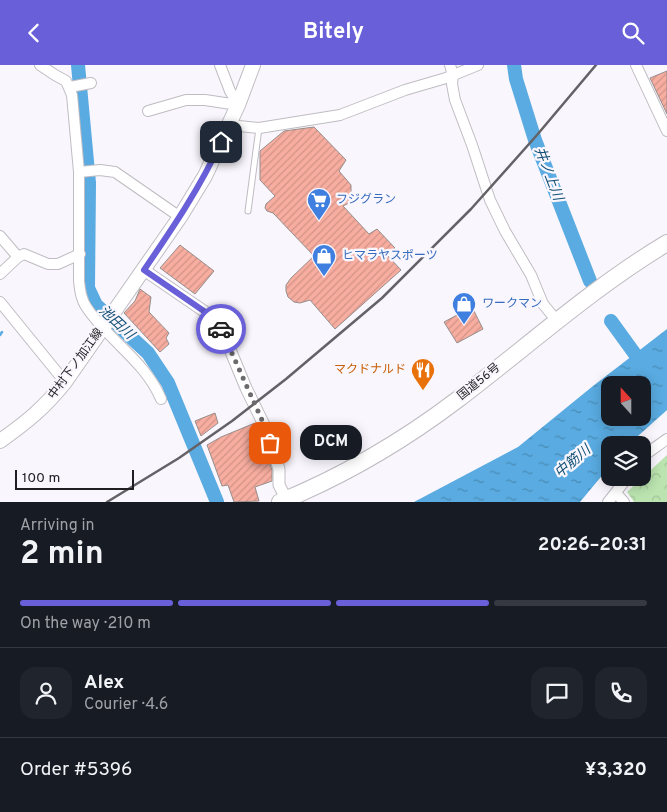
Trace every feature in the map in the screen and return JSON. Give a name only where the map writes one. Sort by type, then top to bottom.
[{"type":"highway","name":"国道56号","points":[[285,501],[364,461],[429,420],[458,400],[627,268],[667,243]]},
{"type":"highway","name":"国道56号","points":[[305,502],[372,467],[435,429],[583,311],[667,254]]},
{"type":"main road","name":"中村下ノ加江線","points":[[0,441],[47,404],[64,383],[180,217],[205,176],[238,105],[253,65]]},
{"type":"street","points":[[40,65],[66,81],[72,95],[79,172],[79,281],[81,295],[86,307],[107,323],[145,371],[161,399]]},
{"type":"street","points":[[220,65],[230,91],[238,105]]},
{"type":"street","points":[[229,125],[259,128],[340,115],[452,70],[478,65]]},
{"type":"street","points":[[636,65],[667,131]]},
{"type":"street","points":[[452,70],[455,100],[490,200],[504,231],[531,275],[543,304],[557,321]]},
{"type":"street","points":[[70,87],[91,83]]},
{"type":"street","points":[[148,111],[186,99],[238,105]]},
{"type":"street","points":[[79,172],[100,170],[115,172],[180,217]]},
{"type":"street","points":[[0,235],[18,257]]},
{"type":"street","points":[[0,274],[18,257],[24,255],[48,264],[58,264],[74,255],[80,254]]},
{"type":"street","points":[[144,270],[214,318],[224,335],[246,388],[266,429],[279,469],[279,485],[285,501]]},
{"type":"street","points":[[0,302],[64,383]]},
{"type":"street","points":[[651,450],[667,439]]},
{"type":"street","points":[[608,502],[621,486]]},
{"type":"street","points":[[616,493],[624,502]]},
{"type":"lane","points":[[248,211],[259,128]]},
{"type":"green space","points":[[667,455],[667,502],[634,502],[627,492],[633,486],[651,486],[651,470]]},
{"type":"water","points":[[667,329],[667,410],[651,424],[651,376],[606,376]]},
{"type":"water","name":"中筋川","points":[[601,380],[601,426],[649,426],[638,436],[601,436],[601,477],[580,502],[414,502],[518,447]]},
{"type":"building","points":[[667,71],[667,114],[650,78]]},
{"type":"building","name":"フジグラン","points":[[314,127],[346,160],[339,171],[351,185],[351,202],[343,206],[369,234],[377,229],[395,248],[387,255],[401,270],[335,329],[310,300],[300,303],[294,302],[288,297],[286,285],[314,256],[273,213],[267,211],[265,208],[266,204],[275,196],[260,180],[260,151],[284,131]]},
{"type":"building","points":[[180,245],[214,271],[195,294],[160,268]]},
{"type":"building","points":[[140,289],[151,297],[149,312],[169,333],[166,338],[169,344],[160,352],[124,313],[135,301]]},
{"type":"building","name":"ワークマン","points":[[472,307],[483,329],[457,343],[444,322]]},
{"type":"building","points":[[215,413],[218,423],[201,436],[195,421]]},
{"type":"building","points":[[255,423],[272,470],[272,481],[255,487],[259,501],[234,502],[228,485],[222,486],[207,445]]},
{"type":"waterway","name":"池田川","points":[[78,65],[89,183],[88,288],[96,305],[148,353],[168,383],[217,502]]},
{"type":"waterway","name":"井ノ上川","points":[[514,65],[516,79],[535,140],[590,281]]},
{"type":"waterway","name":"井ノ上川","points":[[611,321],[645,368]]},
{"type":"railway","points":[[107,502],[179,458],[232,421],[286,379],[382,298],[471,209],[596,65]]},
{"type":"way so far","points":[[221,329],[266,429],[270,443]]},
{"type":"place","name":"フジグラン","points":[[319,221]]},
{"type":"place","name":"ヒマラヤスポーツ","points":[[324,277]]},
{"type":"place","name":"ワークマン","points":[[464,325]]},
{"type":"place","name":"マクドナルド","points":[[423,391]]},
{"type":"place","name":"DCM","points":[[270,443]]},
{"type":"route","points":[[221,142],[205,176],[144,270],[214,318],[221,329]]}]
